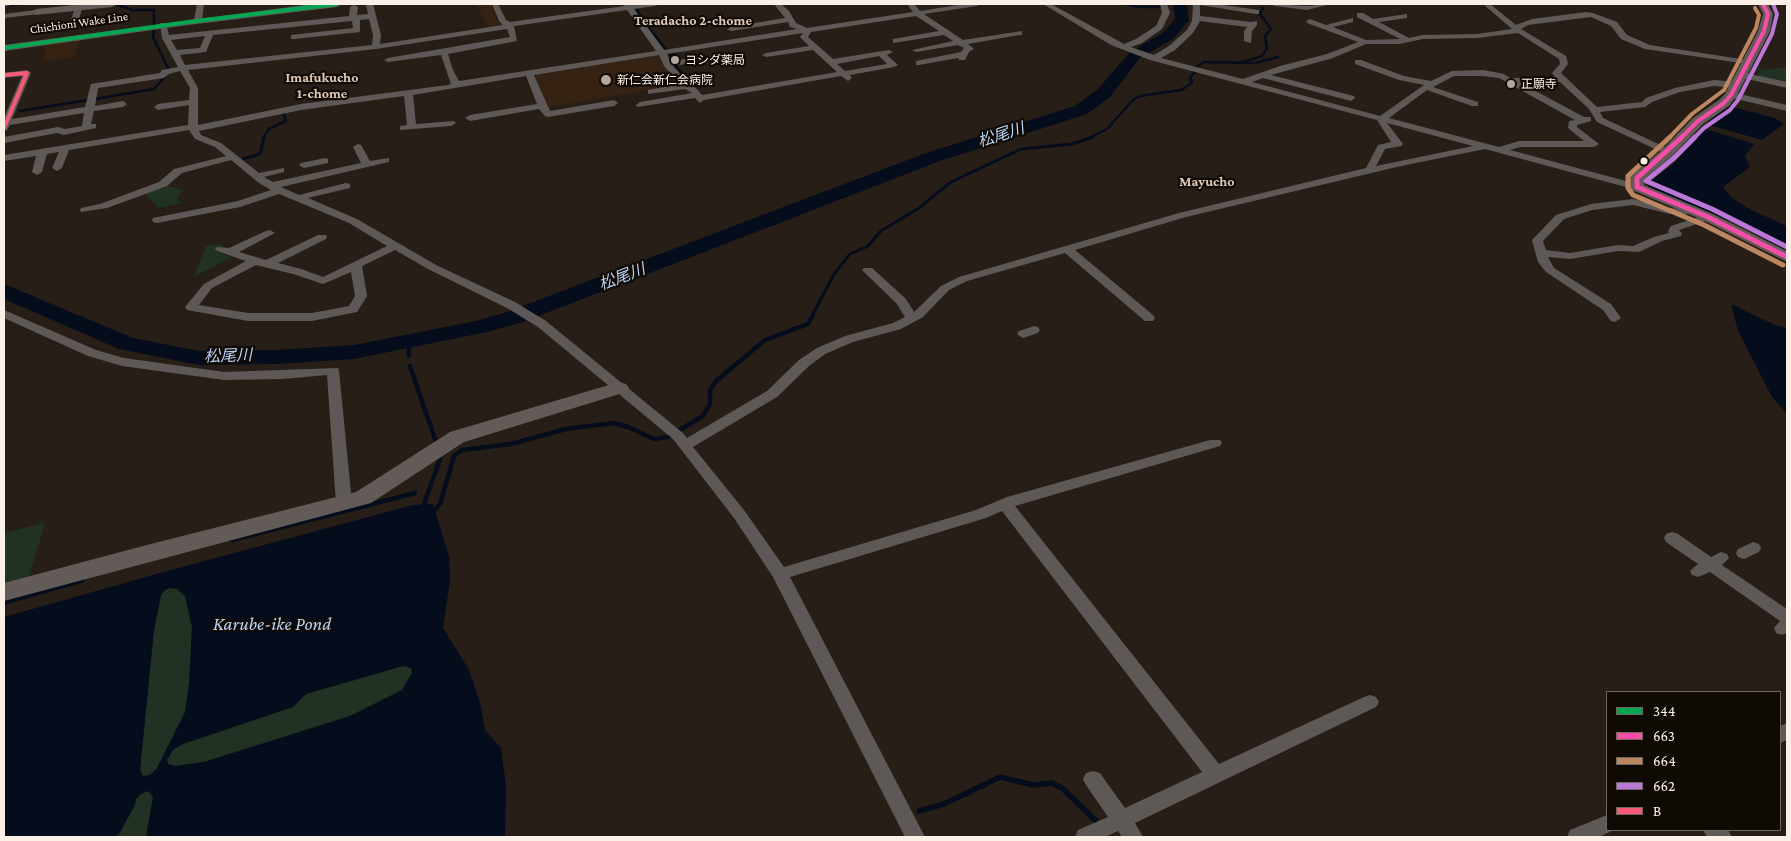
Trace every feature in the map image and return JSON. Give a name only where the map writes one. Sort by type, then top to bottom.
[{"type":"main road","points":[[38,8],[112,4]]},
{"type":"main road","name":"Chichioni Wake Line","points":[[4,48],[198,20],[336,4]]},
{"type":"main road","points":[[1763,4],[1768,19],[1764,31],[1724,104],[1698,121],[1668,152],[1637,178],[1637,187],[1708,217],[1787,257]]},
{"type":"main road","points":[[4,592],[363,498],[457,437],[619,388]]},
{"type":"street","points":[[4,5],[10,4]]},
{"type":"street","points":[[198,20],[200,4]]},
{"type":"street","points":[[369,4],[377,35],[376,46]]},
{"type":"street","points":[[388,60],[512,41],[514,39],[508,25],[503,21],[495,4]]},
{"type":"street","points":[[4,140],[58,130],[65,134],[90,126],[91,86],[164,75],[165,72],[184,68],[376,46],[627,5],[655,4]]},
{"type":"street","points":[[776,4],[786,13],[793,25],[808,31],[804,37],[847,77]]},
{"type":"street","points":[[910,4],[919,13],[970,49],[966,50],[963,56],[919,63]]},
{"type":"street","points":[[4,158],[192,128],[301,107],[450,87],[458,84],[977,4]]},
{"type":"street","points":[[1046,4],[1114,43],[1154,58],[1637,187]]},
{"type":"street","points":[[1125,48],[1159,27],[1166,13],[1164,4]]},
{"type":"street","points":[[1154,58],[1182,40],[1190,31],[1196,18],[1196,4]]},
{"type":"street","points":[[1203,4],[1253,13]]},
{"type":"street","points":[[1275,4],[1307,8],[1324,4]]},
{"type":"street","points":[[1486,4],[1517,30],[1563,58],[1564,64],[1556,73],[1596,114],[1668,152]]},
{"type":"street","points":[[75,20],[79,5]]},
{"type":"street","points":[[627,5],[686,86],[691,88],[699,98]]},
{"type":"street","points":[[4,16],[38,8]]},
{"type":"street","points":[[290,56],[299,8]]},
{"type":"street","points":[[166,38],[295,29],[357,30],[355,18],[353,17],[354,8]]},
{"type":"street","points":[[1310,21],[1365,42],[1395,42],[1423,37],[1477,36],[1517,30],[1532,20],[1586,14],[1612,23],[1624,37],[1648,47],[1747,62]]},
{"type":"street","points":[[1360,15],[1409,41]]},
{"type":"street","points":[[236,39],[373,16]]},
{"type":"street","points":[[1326,27],[1347,21],[1330,16]]},
{"type":"street","points":[[1372,21],[1404,16]]},
{"type":"street","points":[[1196,18],[1254,24],[1248,31],[1248,41]]},
{"type":"street","points":[[731,29],[789,20]]},
{"type":"street","points":[[163,25],[166,38],[194,88],[192,128],[198,137],[218,145],[275,188],[353,221],[432,267],[511,305],[542,324],[679,438],[739,514],[780,574],[915,837]]},
{"type":"street","points":[[896,41],[946,32]]},
{"type":"street","points":[[916,50],[1000,34],[1019,33]]},
{"type":"street","points":[[174,53],[203,50],[210,34]]},
{"type":"street","points":[[1242,82],[1330,56],[1365,42]]},
{"type":"street","points":[[1395,42],[1416,50]]},
{"type":"street","points":[[766,55],[815,47]]},
{"type":"street","points":[[444,52],[449,70],[455,83],[458,84]]},
{"type":"street","points":[[640,105],[699,98],[820,76],[847,77],[894,65],[885,53],[832,62]]},
{"type":"street","points":[[776,54],[783,60]]},
{"type":"street","points":[[671,63],[720,56]]},
{"type":"street","points":[[1358,62],[1430,86],[1475,104]]},
{"type":"street","points":[[4,75],[27,73],[5,126]]},
{"type":"street","points":[[529,73],[542,106],[548,114],[564,109],[614,103]]},
{"type":"street","points":[[1381,120],[1392,110],[1452,74],[1483,73],[1511,80],[1582,120]]},
{"type":"street","points":[[1261,75],[1351,98]]},
{"type":"street","points":[[1511,80],[1560,79]]},
{"type":"street","points":[[1497,151],[1519,144],[1594,144],[1573,128],[1572,123],[1596,114],[1645,104],[1649,100],[1678,90],[1714,83],[1787,85]]},
{"type":"street","points":[[1736,85],[1787,108]]},
{"type":"street","points":[[651,92],[686,86]]},
{"type":"street","points":[[1344,90],[1353,102],[1349,111]]},
{"type":"street","points":[[408,93],[406,110],[408,127],[451,123]]},
{"type":"street","points":[[5,126],[123,100]]},
{"type":"street","points":[[158,107],[193,102]]},
{"type":"street","points":[[470,118],[491,112],[542,106]]},
{"type":"street","points":[[1370,170],[1380,154],[1381,147],[1398,144],[1388,133],[1381,120]]},
{"type":"street","points":[[679,438],[772,394],[804,363],[821,351],[849,339],[897,326],[912,318],[933,302],[945,288],[963,279],[1183,215],[1370,170],[1483,147]]},
{"type":"street","points":[[57,168],[65,149]]},
{"type":"street","points":[[36,172],[42,153]]},
{"type":"street","points":[[157,220],[240,204],[275,188],[330,172],[365,155],[386,160]]},
{"type":"street","points":[[85,210],[103,206],[163,184],[178,171],[233,157]]},
{"type":"street","points":[[304,165],[325,159],[330,172]]},
{"type":"street","points":[[257,176],[281,170]]},
{"type":"street","points":[[297,198],[346,186]]},
{"type":"street","points":[[1615,318],[1608,307],[1550,270],[1544,262],[1537,240],[1560,217],[1592,207],[1633,202],[1670,211],[1685,212],[1690,210]]},
{"type":"street","points":[[1541,253],[1570,256],[1618,248],[1635,250],[1658,239],[1677,234],[1673,231],[1675,228],[1708,217]]},
{"type":"street","points":[[270,233],[225,250],[323,281],[395,246]]},
{"type":"street","points":[[322,237],[208,286],[191,307],[248,317],[312,317],[353,309],[361,296],[356,265]]},
{"type":"street","points":[[1066,248],[1149,318]]},
{"type":"street","points":[[277,276],[290,269]]},
{"type":"street","points":[[868,270],[872,281],[902,302],[912,318]]},
{"type":"street","points":[[8,318],[92,353],[122,362],[163,369],[224,376],[283,375],[333,371],[344,504]]},
{"type":"street","points":[[780,574],[982,514],[1004,504],[1215,443]]},
{"type":"street","points":[[1004,504],[1216,775]]},
{"type":"street","points":[[1672,538],[1710,564],[1785,623]]},
{"type":"street","points":[[1085,837],[1370,702]]},
{"type":"street","points":[[1093,779],[1133,837]]},
{"type":"street","points":[[1577,837],[1606,824]]},
{"type":"shaded area","points":[[476,4],[490,4],[497,20],[504,26],[489,28]]},
{"type":"shaded area","points":[[81,39],[73,58],[42,62],[47,44]]},
{"type":"shaded area","name":"新仁会新仁会病院","points":[[657,55],[679,85],[548,107],[535,75]]},
{"type":"green space","points":[[1752,67],[1766,70],[1787,67],[1787,83],[1760,77],[1758,75],[1760,71],[1751,69]]},
{"type":"green space","points":[[164,185],[184,190],[176,198],[182,203],[158,208],[144,192]]},
{"type":"green space","points":[[219,244],[224,246],[215,251],[231,257],[194,277],[206,246]]},
{"type":"green space","points":[[45,523],[28,580],[4,587],[4,533]]},
{"type":"green space","points":[[169,588],[177,589],[185,596],[192,627],[189,684],[185,713],[157,768],[150,775],[143,776],[140,770],[154,630],[161,595]]},
{"type":"green space","points":[[403,666],[411,668],[412,673],[402,690],[350,716],[204,762],[175,766],[168,764],[166,760],[173,750],[183,744],[293,707],[306,694]]},
{"type":"green space","points":[[147,791],[153,797],[146,837],[114,837],[119,834],[135,805],[136,799]]},
{"type":"water","points":[[1729,106],[1775,118],[1784,124],[1762,140],[1709,125],[1709,121]]},
{"type":"water","points":[[1706,129],[1754,144],[1745,156],[1750,167],[1723,187],[1732,198],[1751,210],[1787,226],[1787,252],[1737,224],[1650,189],[1647,183],[1671,166]]},
{"type":"water","points":[[1731,304],[1775,325],[1787,328],[1787,414],[1772,397],[1738,331]]},
{"type":"water","name":"Karube-ike Pond","points":[[433,504],[449,556],[450,580],[443,628],[468,668],[480,702],[485,730],[501,748],[506,786],[505,837],[146,837],[153,797],[147,791],[136,799],[135,805],[119,834],[114,837],[4,837],[4,617],[413,505]],"holes":[[[170,588],[177,589],[185,596],[192,627],[189,684],[185,712],[157,768],[150,775],[143,776],[140,770],[154,630],[161,595]],[[403,666],[411,668],[412,673],[402,690],[350,716],[204,762],[175,766],[168,764],[167,760],[173,750],[183,744],[293,707],[306,694]]]},
{"type":"waterway","points":[[4,6],[19,4]]},
{"type":"waterway","points":[[1126,4],[1138,7],[1160,7]]},
{"type":"waterway","name":"松尾川","points":[[4,291],[127,344],[199,358],[277,357],[354,352],[479,327],[515,317],[933,157],[1081,110],[1104,93],[1135,55],[1168,36],[1182,20],[1180,4]]},
{"type":"waterway","points":[[118,5],[132,10],[154,10],[154,25]]},
{"type":"waterway","points":[[638,7],[636,7],[641,18],[666,49]]},
{"type":"waterway","points":[[1243,62],[1262,56],[1267,48],[1265,36],[1271,29],[1260,14],[1263,8]]},
{"type":"waterway","name":"松尾川","points":[[1174,9],[1181,10]]},
{"type":"waterway","points":[[154,28],[153,37],[169,70]]},
{"type":"waterway","points":[[676,52],[670,55],[672,61],[689,82]]},
{"type":"waterway","points":[[1195,68],[1204,62],[1256,63],[1278,57]]},
{"type":"waterway","points":[[95,99],[154,89],[169,72]]},
{"type":"waterway","points":[[1089,138],[1107,129],[1133,100],[1140,96],[1181,90],[1192,83],[1190,78],[1195,72]]},
{"type":"waterway","points":[[20,111],[88,100]]},
{"type":"waterway","points":[[263,138],[269,129],[286,121],[283,112]]},
{"type":"waterway","points":[[243,159],[260,154],[264,137]]},
{"type":"waterway","points":[[812,316],[834,274],[850,254],[868,246],[881,231],[919,208],[951,182],[1021,149],[1072,144],[1093,137]]},
{"type":"waterway","points":[[432,513],[440,504],[454,456],[462,450],[511,444],[566,429],[613,423],[628,427],[654,439],[668,437],[703,416],[710,404],[710,390],[716,381],[765,340],[808,324],[813,315]]},
{"type":"waterway","points":[[409,342],[409,356]]},
{"type":"waterway","points":[[410,366],[436,442]]},
{"type":"waterway","points":[[424,504],[440,459],[439,454]]},
{"type":"waterway","points":[[232,540],[415,493]]},
{"type":"waterway","points":[[4,602],[82,580]]},
{"type":"waterway","points":[[919,811],[944,804],[1000,777],[1033,785],[1052,783],[1062,788],[1095,820]]},
{"type":"transit line","name":"344","points":[[4,48],[188,22],[337,4]]},
{"type":"transit line","name":"663","points":[[1763,4],[1768,14],[1764,31],[1731,95],[1724,103],[1698,121],[1668,152],[1637,178],[1637,187],[1708,217],[1787,257]]},
{"type":"transit line","name":"662","points":[[1773,4],[1777,14],[1772,34],[1738,100],[1730,110],[1704,128],[1674,158],[1646,181],[1712,209],[1787,247]]},
{"type":"transit line","name":"664","points":[[1755,8],[1759,15],[1756,28],[1724,90],[1692,114],[1662,146],[1631,172],[1628,176],[1628,188],[1633,195],[1704,225],[1783,265]]},
{"type":"transit line","name":"B","points":[[4,75],[27,73],[4,128]]},
{"type":"place","name":"ヨシダ薬局","points":[[675,60]]},
{"type":"place","name":"新仁会新仁会病院","points":[[606,80]]},
{"type":"place","name":"正願寺","points":[[1511,84]]},
{"type":"district","name":"Teradacho 2-chome","points":[[693,21]]},
{"type":"district","name":"Imafukucho 1-chome","points":[[322,86]]},
{"type":"district","name":"Mayucho","points":[[1207,182]]}]
